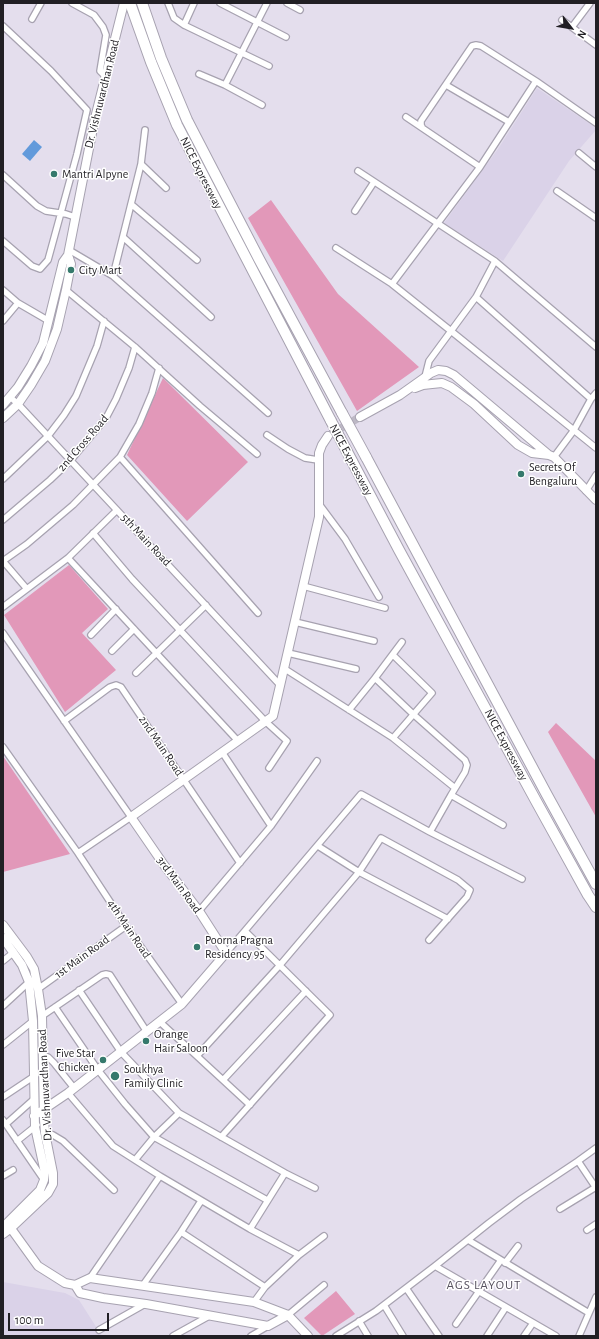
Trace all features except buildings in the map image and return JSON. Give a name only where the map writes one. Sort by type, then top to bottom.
[{"type":"highway","name":"NICE Expressway","points":[[130,3],[151,62],[177,126],[352,461],[536,801],[596,907]]},
{"type":"highway","name":"NICE Expressway","points":[[142,3],[161,58],[187,120],[259,259],[596,884]]},
{"type":"street","points":[[32,19],[41,3]]},
{"type":"street","points":[[72,3],[94,15],[103,27],[106,35],[100,71],[106,77]]},
{"type":"street","name":"Dr. Vishnuvardhan Road","points":[[3,405],[18,387],[43,343],[63,262],[69,252],[88,150],[124,3]]},
{"type":"street","points":[[168,3],[174,18],[184,25],[269,66]]},
{"type":"street","points":[[184,25],[194,3]]},
{"type":"street","points":[[220,3],[286,37]]},
{"type":"street","points":[[225,85],[267,3]]},
{"type":"street","points":[[287,3],[300,10]]},
{"type":"street","points":[[572,27],[590,3]]},
{"type":"street","points":[[562,20],[595,42]]},
{"type":"street","points":[[3,26],[51,71],[87,110],[78,150],[48,260],[40,269],[32,266],[3,242]]},
{"type":"street","points":[[422,127],[421,121],[472,46],[476,45],[481,46],[536,81],[596,124]]},
{"type":"street","points":[[199,74],[225,85],[262,105]]},
{"type":"street","points":[[392,284],[480,167],[536,81]]},
{"type":"street","points":[[446,85],[509,122]]},
{"type":"street","points":[[406,117],[480,167]]},
{"type":"street","points":[[113,276],[142,164],[145,130]]},
{"type":"street","points":[[78,150],[88,150]]},
{"type":"street","points":[[579,153],[596,167]]},
{"type":"street","points":[[142,164],[166,188]]},
{"type":"street","points":[[358,171],[495,261],[596,347]]},
{"type":"street","points":[[3,175],[37,206],[46,211],[76,217]]},
{"type":"street","points":[[355,211],[374,182]]},
{"type":"street","points":[[557,191],[596,218]]},
{"type":"street","points":[[131,204],[197,260]]},
{"type":"street","points":[[123,237],[211,317]]},
{"type":"street","points":[[336,248],[392,284],[596,448]]},
{"type":"street","points":[[69,252],[113,276],[268,413]]},
{"type":"street","name":"Dr. Vishnuvardhan Road","points":[[3,418],[18,404],[31,385],[45,361],[58,329],[71,264],[69,252]]},
{"type":"street","points":[[425,377],[429,361],[476,297],[495,261]]},
{"type":"street","points":[[3,290],[18,303],[49,321]]},
{"type":"street","points":[[66,290],[135,347],[200,406],[257,454]]},
{"type":"street","points":[[476,297],[591,399]]},
{"type":"street","points":[[3,321],[18,303]]},
{"type":"street","points":[[3,478],[48,436],[64,415],[76,396],[97,346],[104,322]]},
{"type":"street","name":"2nd Cross Road","points":[[3,520],[50,480],[70,460],[106,418],[127,374],[135,347]]},
{"type":"street","points":[[27,589],[3,561],[27,544],[73,505],[120,457],[139,424],[152,393],[159,368]]},
{"type":"street","points":[[400,395],[431,372],[438,370],[446,371],[454,375],[551,456],[596,500]]},
{"type":"street","points":[[360,417],[400,395],[423,385],[442,383],[451,386],[474,404],[518,444],[532,453],[551,456]]},
{"type":"street","points":[[551,456],[574,430],[591,399],[596,393]]},
{"type":"street","name":"5th Main Road","points":[[10,397],[118,510],[280,685]]},
{"type":"street","points":[[267,435],[305,458],[318,460]]},
{"type":"street","points":[[78,853],[184,780],[273,716],[319,517],[318,453],[328,436]]},
{"type":"street","points":[[120,457],[258,613]]},
{"type":"street","points":[[586,491],[596,475]]},
{"type":"street","points":[[319,504],[345,539],[379,597]]},
{"type":"street","points":[[3,607],[68,558],[118,510]]},
{"type":"street","points":[[93,533],[132,579],[265,721],[287,741],[269,768]]},
{"type":"street","points":[[68,558],[238,741]]},
{"type":"street","points":[[303,586],[385,608]]},
{"type":"street","points":[[136,673],[206,605]]},
{"type":"street","points":[[91,635],[116,610]]},
{"type":"street","points":[[295,622],[374,641]]},
{"type":"street","points":[[112,651],[134,629]]},
{"type":"street","points":[[3,633],[131,817]]},
{"type":"street","points":[[349,710],[402,642]]},
{"type":"street","points":[[288,653],[356,669]]},
{"type":"street","points":[[393,654],[432,693],[393,738]]},
{"type":"street","points":[[285,669],[393,738],[455,788]]},
{"type":"street","points":[[375,678],[467,762],[465,772],[430,832]]},
{"type":"street","name":"2nd Main Road","points":[[64,721],[110,687],[116,684],[121,687],[240,863]]},
{"type":"street","name":"4th Main Road","points":[[3,747],[78,853],[126,926],[182,1004]]},
{"type":"street","points":[[222,752],[271,826]]},
{"type":"street","points":[[199,911],[271,826],[317,761]]},
{"type":"street","points":[[34,1116],[98,1070],[182,1004],[361,794],[430,832],[522,879]]},
{"type":"street","points":[[451,795],[503,825]]},
{"type":"street","name":"3rd Main Road","points":[[131,817],[164,865],[199,911],[226,953]]},
{"type":"street","points":[[197,1056],[280,965],[359,872],[381,838],[458,880],[470,890],[467,897],[429,940]]},
{"type":"street","points":[[318,846],[359,872],[448,919]]},
{"type":"street","name":"Dr. Vishnuvardhan Road","points":[[3,925],[34,969],[42,1017],[43,1109],[45,1133],[53,1173],[52,1184],[48,1193],[7,1226]]},
{"type":"street","name":"1st Main Road","points":[[38,989],[126,926]]},
{"type":"street","points":[[221,1137],[330,1015],[245,931]]},
{"type":"street","name":"Dr. Vishnuvardhan Road","points":[[3,938],[22,965],[30,982],[33,1021],[34,1116],[45,1173],[40,1190],[7,1226],[3,1234]]},
{"type":"street","points":[[3,961],[14,952]]},
{"type":"street","points":[[3,1045],[33,1021],[42,1017],[102,975],[106,974],[110,975],[147,1032]]},
{"type":"street","points":[[3,1006],[30,982]]},
{"type":"street","points":[[80,990],[121,1052],[179,1113],[315,1188]]},
{"type":"street","points":[[224,1080],[306,991]]},
{"type":"street","points":[[55,1007],[98,1070],[154,1137],[267,1200]]},
{"type":"street","points":[[160,1022],[250,1105]]},
{"type":"street","points":[[42,1055],[48,1057],[54,1063],[71,1090],[113,1146],[201,1201],[299,1255]]},
{"type":"street","points":[[3,1097],[33,1077]]},
{"type":"street","points":[[33,1100],[4,1122],[44,1180]]},
{"type":"street","points":[[135,1160],[154,1137],[179,1113]]},
{"type":"street","points":[[17,1141],[44,1120]]},
{"type":"street","points":[[45,1133],[53,1135],[63,1141],[114,1190]]},
{"type":"street","points":[[336,1336],[384,1305],[522,1199],[596,1148]]},
{"type":"street","points":[[560,1209],[596,1187],[578,1161]]},
{"type":"street","points":[[3,1176],[13,1170]]},
{"type":"street","points":[[250,1229],[285,1172]]},
{"type":"street","points":[[75,1286],[90,1278],[160,1176]]},
{"type":"street","points":[[143,1285],[201,1201]]},
{"type":"street","points":[[587,1230],[596,1224]]},
{"type":"street","points":[[7,1226],[38,1266],[65,1283],[75,1286],[80,1293],[268,1326]]},
{"type":"street","points":[[181,1232],[265,1287]]},
{"type":"street","points":[[254,1302],[265,1287],[299,1255],[324,1236]]},
{"type":"street","points":[[468,1240],[589,1313]]},
{"type":"street","points":[[456,1324],[503,1261],[518,1246]]},
{"type":"street","points":[[435,1266],[556,1336]]},
{"type":"street","points":[[90,1278],[254,1302],[288,1315],[308,1336]]},
{"type":"street","points":[[251,1336],[288,1315],[324,1285]]},
{"type":"street","points":[[406,1288],[439,1336]]},
{"type":"street","points":[[579,1336],[596,1297]]},
{"type":"street","points":[[99,1330],[146,1304]]},
{"type":"street","points":[[384,1305],[403,1336]]},
{"type":"street","points":[[487,1336],[506,1307]]},
{"type":"street","points":[[173,1336],[209,1315]]},
{"type":"street","points":[[359,1321],[368,1336]]},
{"type":"street","points":[[524,1336],[532,1323]]},
{"type":"shaded area","points":[[537,88],[596,128],[596,130],[569,161],[503,261],[444,223],[498,149]]},
{"type":"shaded area","points":[[271,200],[338,294],[419,367],[357,411],[248,218]]},
{"type":"shaded area","points":[[163,378],[248,462],[187,521],[127,455]]},
{"type":"shaded area","points":[[69,565],[108,609],[82,633],[116,670],[65,712],[4,615]]},
{"type":"shaded area","points":[[556,723],[596,761],[596,817],[548,732]]},
{"type":"shaded area","points":[[3,756],[70,854],[3,872]]},
{"type":"shaded area","points":[[3,1282],[65,1293],[79,1300],[102,1336],[3,1336]]},
{"type":"shaded area","points":[[336,1291],[355,1314],[322,1336],[304,1318]]},
{"type":"water","points":[[34,140],[42,147],[30,161],[22,154]]},
{"type":"tunnel","points":[[331,434],[360,417]]},
{"type":"place","name":"Mantri Alpyne","points":[[54,174]]},
{"type":"place","name":"City Mart","points":[[71,270]]},
{"type":"place","name":"Secrets Of Bengaluru","points":[[521,474]]},
{"type":"place","name":"Poorna Pragna Residency 95","points":[[197,947]]},
{"type":"place","name":"Orange Hair Saloon","points":[[146,1041]]},
{"type":"place","name":"Five Star Chicken","points":[[103,1060]]},
{"type":"place","name":"Soukhya Family Clinic","points":[[115,1076]]},
{"type":"district","name":"AGS LAYOUT","points":[[484,1285]]}]
